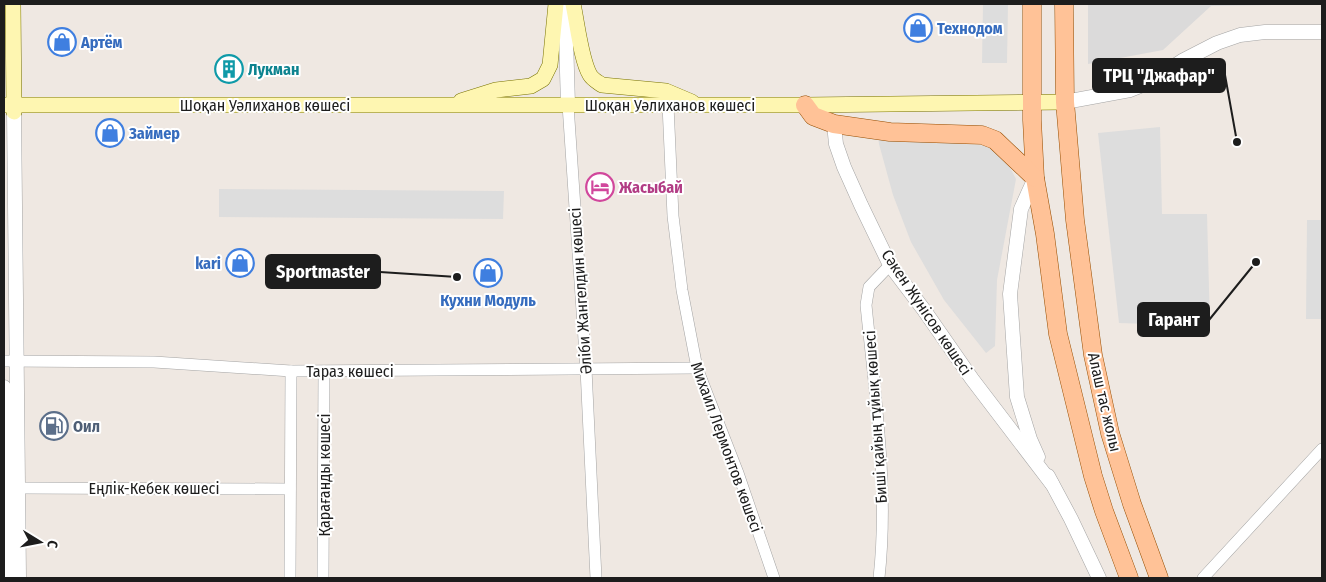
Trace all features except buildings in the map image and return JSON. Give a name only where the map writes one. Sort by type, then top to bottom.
[{"type":"main road","points":[[10,107],[13,4]]},
{"type":"main road","points":[[446,105],[496,90],[532,86],[543,79],[550,65],[556,4]]},
{"type":"main road","points":[[573,4],[588,72],[594,80],[602,86],[666,92],[700,105]]},
{"type":"main road","name":"Алаш тас жолы","points":[[1032,4],[1032,102],[1035,178],[1045,234],[1058,334],[1078,419],[1104,511],[1129,578]]},
{"type":"main road","name":"Алаш тас жолы","points":[[1064,4],[1065,102],[1075,220],[1093,355],[1110,433],[1132,504],[1159,578]]},
{"type":"main road","name":"Шоқан Уәлиханов көшесі","points":[[10,107],[804,105],[1065,102]]},
{"type":"main road","points":[[804,105],[813,116],[834,124],[890,132],[982,134],[994,140],[1035,178]]},
{"type":"street","name":"Әліби Жангелдин көшесі","points":[[565,4],[568,105],[586,369],[596,578]]},
{"type":"street","name":"Шоқан Уәлиханов көшесі","points":[[1065,102],[1130,90],[1150,82],[1182,61],[1217,43],[1240,35],[1265,32],[1322,32]]},
{"type":"street","name":"Михаил Лермонтов көшесі","points":[[668,105],[673,216],[682,290],[696,368],[738,474],[774,578]]},
{"type":"street","points":[[10,107],[10,360],[17,488],[19,578]]},
{"type":"street","name":"Сәкен Жүнісов көшесі","points":[[834,124],[836,144],[844,167],[890,265],[972,379],[1052,484]]},
{"type":"street","points":[[1035,178],[1021,209],[1010,294],[1017,397],[1030,439],[1099,578]]},
{"type":"street","name":"Биші қайың тұйық көшесі","points":[[879,578],[883,548],[881,456],[866,305],[869,287],[890,265]]},
{"type":"street","name":"Тараз көшесі","points":[[10,360],[154,362],[291,371],[696,368]]},
{"type":"street","name":"Қарағанды көшесі","points":[[290,578],[291,371]]},
{"type":"street","name":"Қарағанды көшесі","points":[[324,371],[324,578]]},
{"type":"street","points":[[4,387],[9,578]]},
{"type":"street","points":[[1203,578],[1322,449]]},
{"type":"street","name":"Еңлік-Кебек көшесі","points":[[17,488],[290,489]]},
{"type":"shaded area","points":[[983,4],[1008,4],[1007,63],[982,63]]},
{"type":"shaded area","points":[[1088,4],[1322,4],[1211,6],[1163,50],[1088,64]]},
{"type":"shaded area","points":[[1160,127],[1162,214],[1207,214],[1210,326],[1119,323],[1098,133]]},
{"type":"shaded area","points":[[878,136],[989,146],[1007,162],[1016,179],[997,280],[995,346],[986,353],[944,300],[911,242],[893,195]]},
{"type":"shaded area","points":[[219,189],[504,191],[503,219],[219,217]]},
{"type":"shaded area","points":[[1307,220],[1322,220],[1322,319],[1306,319]]},
{"type":"place","name":"Технодом","points":[[918,28]]},
{"type":"place","name":"Артём","points":[[62,42]]},
{"type":"place","name":"Лукман","points":[[229,69]]},
{"type":"place","name":"Займер","points":[[110,133]]},
{"type":"place","name":"ТРЦ \"Джафар\"","points":[[1237,142]]},
{"type":"place","name":"Жасыбай","points":[[600,187]]},
{"type":"place","name":"Гарант","points":[[1256,262]]},
{"type":"place","name":"kari","points":[[240,263]]},
{"type":"place","name":"Кухни Модуль","points":[[488,273]]},
{"type":"place","name":"Sportmaster","points":[[457,277]]},
{"type":"place","name":"Оил","points":[[54,426]]}]
